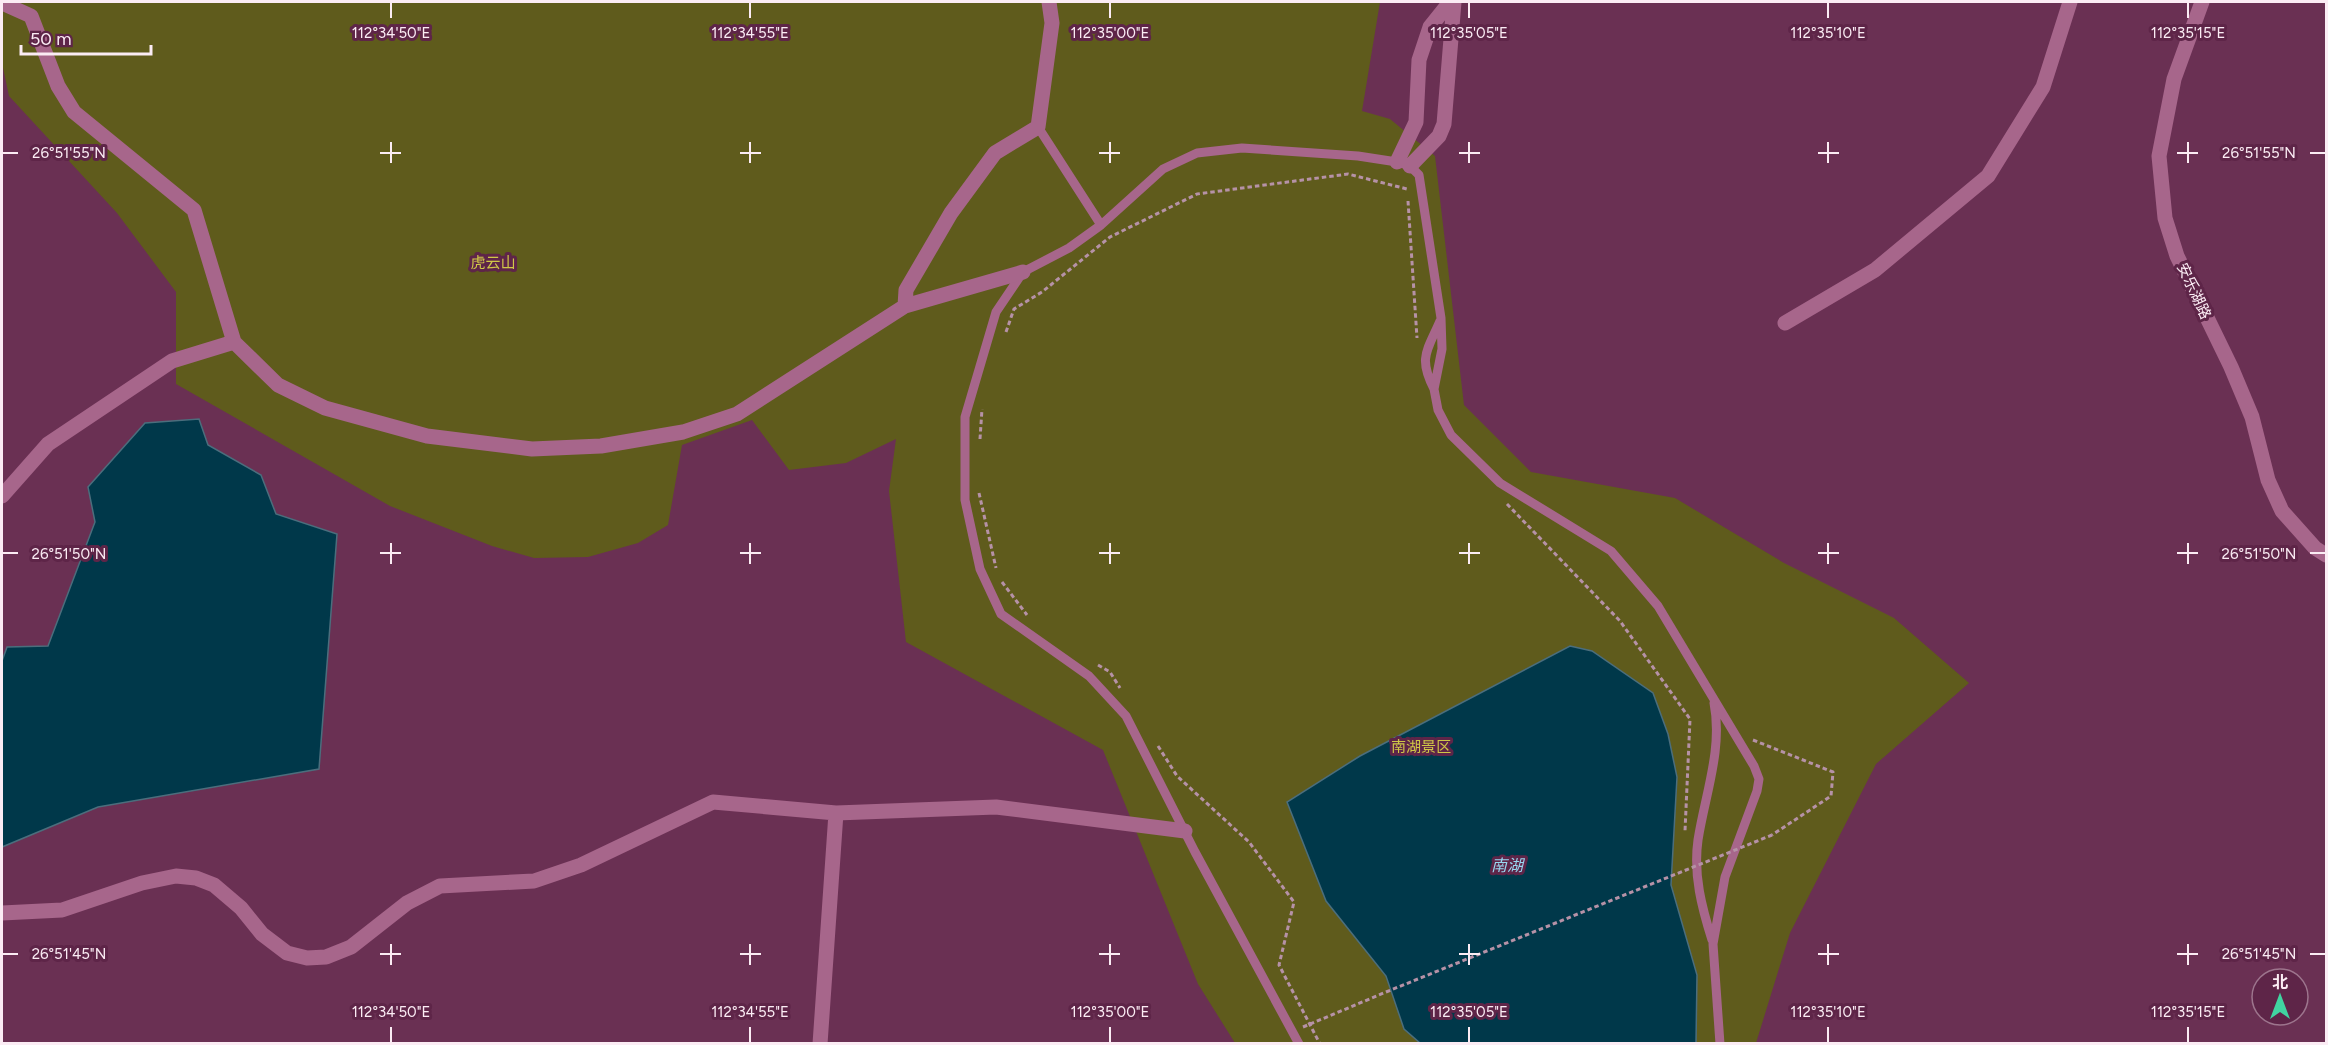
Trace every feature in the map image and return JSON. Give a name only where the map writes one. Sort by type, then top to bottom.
[{"type":"street","points":[[905,306],[906,290],[957,204],[995,153],[1038,127],[1052,23],[1049,2]]},
{"type":"street","points":[[1404,164],[1416,122],[1419,60],[1430,27],[1452,2]]},
{"type":"street","points":[[1404,164],[1439,135],[1444,124],[1452,2]]},
{"type":"street","points":[[1785,323],[1875,270],[1988,177],[2043,87],[2070,2]]},
{"type":"street","name":"安乐湖路","points":[[2202,2],[2174,79],[2159,156],[2164,218],[2177,256],[2231,367],[2252,417],[2268,480],[2282,512],[2315,548],[2326,555]]},
{"type":"street","points":[[2,3],[31,16],[58,86],[74,112],[194,210],[234,342],[278,385],[325,408],[428,436],[531,448],[601,446],[683,432],[737,414],[905,306],[1023,272]]},
{"type":"street","points":[[2,496],[48,444],[172,361],[234,342]]},
{"type":"street","points":[[2,913],[62,910],[142,883],[176,876],[196,878],[214,885],[242,908],[262,934],[287,953],[307,958],[326,957],[351,947],[406,903],[440,886],[534,881],[592,861],[713,802],[836,813],[996,807],[1185,831]]},
{"type":"street","points":[[820,1044],[836,813]]},
{"type":"lane","points":[[1038,127],[1101,225]]},
{"type":"lane","points":[[1299,1044],[1126,716],[1089,676],[1001,614],[980,569],[965,500],[965,417],[996,312],[1023,272],[1069,248],[1101,225],[1163,169],[1197,153],[1242,148],[1358,156],[1404,164],[1419,175],[1440,318],[1442,349],[1434,389]]},
{"type":"lane","points":[[1440,318],[1424,354],[1424,369],[1434,389],[1438,410],[1451,435],[1500,483],[1611,551],[1658,606],[1736,733],[1759,779],[1751,813],[1725,877],[1713,944]]},
{"type":"lane","points":[[1712,695],[1717,729],[1697,843],[1697,878],[1713,944],[1720,1044]]},
{"type":"path","points":[[1002,342],[1014,309],[1042,292],[1110,237],[1197,194],[1348,174],[1407,188],[1418,350]]},
{"type":"path","points":[[979,442],[983,408]]},
{"type":"path","points":[[978,488],[997,576],[1028,616]]},
{"type":"path","points":[[1499,496],[1620,621],[1690,719],[1684,804],[1685,839]]},
{"type":"path","points":[[1091,660],[1110,672],[1122,691]]},
{"type":"path","points":[[1293,1031],[1772,835],[1831,796],[1833,772],[1736,733]]},
{"type":"path","points":[[1153,738],[1177,776],[1248,842],[1294,902],[1279,965],[1320,1044]]},
{"type":"path","points":[[1686,863],[1686,875]]},
{"type":"green space","name":"南湖景区","points":[[2,2],[1380,2],[1362,111],[1390,119],[1435,156],[1464,405],[1531,472],[1675,498],[1784,563],[1894,618],[1969,683],[1876,764],[1790,933],[1756,1043],[1235,1043],[1198,984],[1103,750],[906,642],[889,491],[896,439],[846,463],[789,470],[752,420],[682,445],[668,525],[638,543],[588,557],[534,558],[492,546],[390,506],[176,384],[176,292],[117,213],[9,96],[2,63]]},
{"type":"water","points":[[199,419],[208,445],[261,475],[276,514],[337,534],[319,769],[98,807],[2,847],[2,661],[7,647],[48,646],[95,522],[88,487],[145,423]]},
{"type":"water","name":"南湖","points":[[1570,646],[1592,651],[1653,693],[1668,734],[1677,777],[1671,885],[1697,975],[1696,1043],[1420,1043],[1404,1029],[1386,976],[1326,901],[1287,802],[1360,756]]},
{"type":"park label","name":"虎云山","points":[[493,263]]}]
